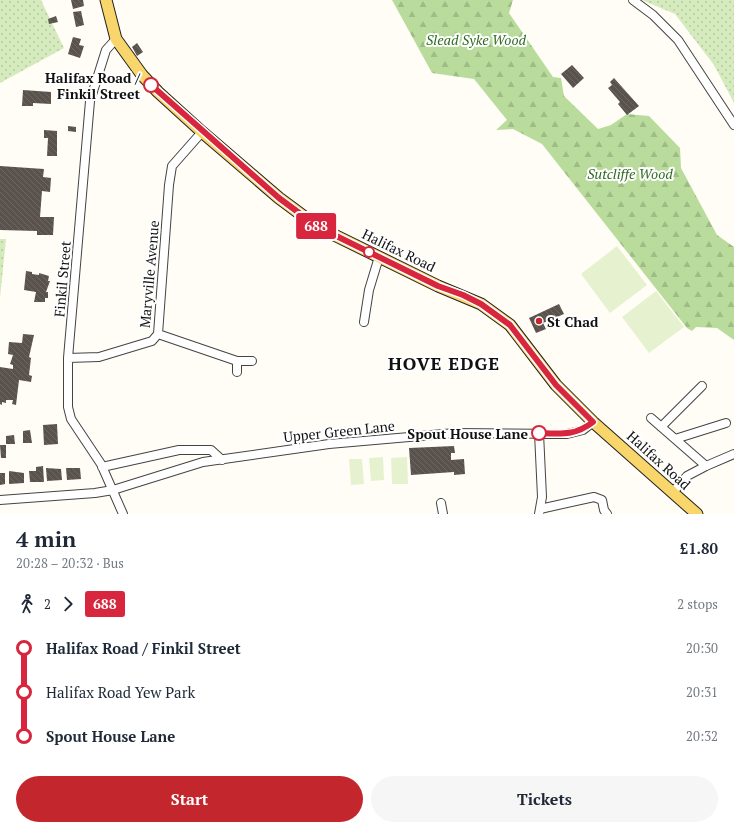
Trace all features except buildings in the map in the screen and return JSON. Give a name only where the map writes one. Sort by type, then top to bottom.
[{"type":"main road","name":"Halifax Road","points":[[106,0],[116,38],[142,75],[158,92],[202,132],[279,198],[318,227],[438,286],[463,295],[481,304],[510,325],[556,385],[593,422],[697,514]]},
{"type":"street","points":[[633,0],[653,15],[678,40],[734,124]]},
{"type":"street","name":"Finkil Street","points":[[116,38],[106,50],[90,100],[68,358],[68,407],[71,419],[102,467],[123,514]]},
{"type":"street","name":"Maryville Avenue","points":[[68,358],[99,357],[152,341],[158,334],[169,185],[172,166],[202,132]]},
{"type":"street","points":[[364,322],[369,290],[379,257]]},
{"type":"street","points":[[158,334],[237,361],[252,361]]},
{"type":"street","points":[[237,361],[237,372]]},
{"type":"street","points":[[661,427],[702,386]]},
{"type":"street","points":[[651,418],[706,466]]},
{"type":"street","name":"Upper Green Lane","points":[[0,500],[95,493],[113,490],[203,462],[329,444],[456,433],[567,434],[583,430],[593,422]]},
{"type":"street","points":[[675,439],[726,423]]},
{"type":"street","points":[[539,433],[542,497],[539,512],[594,497],[602,500],[604,510],[607,514]]},
{"type":"street","points":[[102,467],[179,450],[211,450],[222,460]]},
{"type":"street","points":[[673,492],[687,476],[734,454]]},
{"type":"street","points":[[441,503],[443,514]]},
{"type":"green space","points":[[0,0],[41,0],[64,48],[0,83]]},
{"type":"green space","name":"Sutcliffe Wood","points":[[392,0],[513,0],[509,13],[553,77],[561,78],[564,96],[598,129],[611,125],[627,114],[649,116],[680,148],[681,168],[717,235],[734,247],[734,340],[717,328],[696,327],[692,331],[687,328],[542,144],[513,129],[496,130],[507,120],[474,79],[432,73]]},
{"type":"green space","points":[[642,0],[734,0],[734,103],[714,65],[675,14]]},
{"type":"green space","points":[[0,239],[6,239],[0,298]]},
{"type":"green space","points":[[617,246],[647,285],[610,313],[581,274]]},
{"type":"green space","points":[[656,291],[684,327],[649,353],[622,317]]},
{"type":"green space","points":[[383,457],[384,480],[371,481],[369,458]]},
{"type":"green space","points":[[407,457],[408,484],[392,484],[391,458]]},
{"type":"green space","points":[[349,459],[362,459],[364,484],[351,485]]},
{"type":"bus line","name":"688","points":[[151,85],[202,132],[279,198],[318,227],[438,286],[463,295],[481,304],[510,325],[556,385],[593,422],[583,430],[567,434],[539,433]]},
{"type":"place","name":"Halifax Road / Finkil Street","points":[[151,85]]},
{"type":"place","name":"St Chad","points":[[539,321]]},
{"type":"place","name":"Spout House Lane","points":[[539,433]]},
{"type":"district","name":"HOVE EDGE","points":[[444,363]]},
{"type":"park label","name":"Slead Syke Wood","points":[[476,39]]}]
